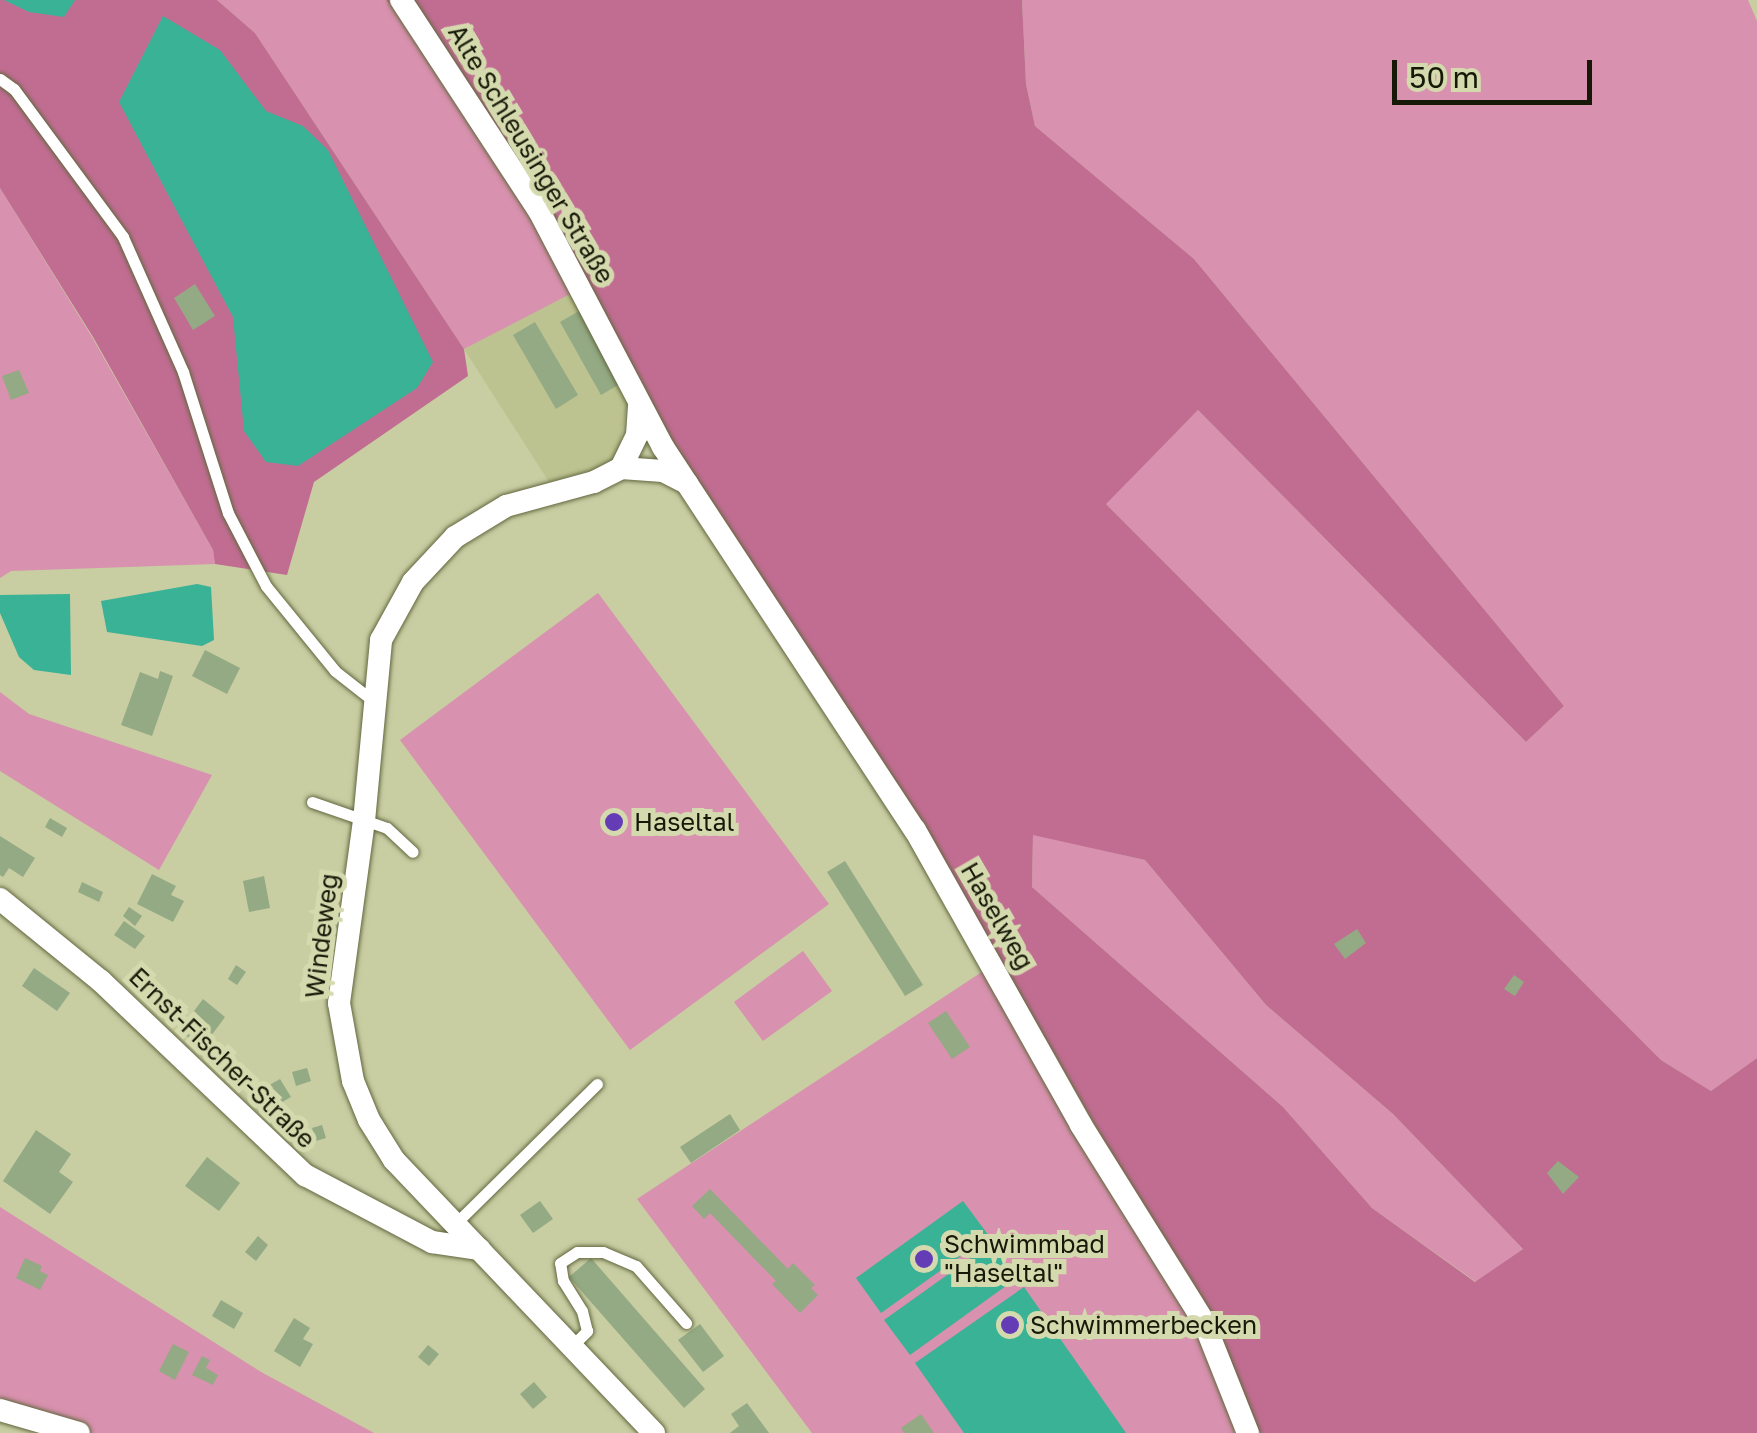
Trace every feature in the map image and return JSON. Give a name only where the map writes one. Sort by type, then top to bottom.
[{"type":"street","name":"Alte Schleusinger Straße","points":[[401,0],[538,210],[663,447]]},
{"type":"street","points":[[640,406],[637,434],[621,468],[663,471],[690,485]]},
{"type":"street","name":"Haselweg","points":[[663,447],[940,873],[1081,1124],[1203,1320],[1248,1433]]},
{"type":"street","name":"Windeweg","points":[[621,468],[594,482],[506,506],[455,537],[413,582],[381,640],[372,700],[364,821],[339,1003],[342,1037],[353,1081],[386,1147],[654,1433]]},
{"type":"street","name":"Ernst-Fischer-Straße","points":[[0,899],[101,981],[305,1175],[432,1242],[478,1249]]},
{"type":"street","points":[[0,1410],[79,1433]]},
{"type":"lane","points":[[0,79],[14,89],[122,237],[183,372],[228,513],[266,586],[334,672],[372,700]]},
{"type":"lane","points":[[312,802],[387,828],[414,852]]},
{"type":"lane","points":[[456,1223],[597,1084]]},
{"type":"lane","points":[[571,1346],[587,1331],[582,1311],[563,1281],[560,1263],[576,1252],[603,1252],[636,1266],[686,1323]]},
{"type":"shaded area","points":[[0,0],[217,0],[255,33],[464,349],[468,376],[314,482],[287,575],[215,564],[213,550],[93,337],[0,188]]},
{"type":"shaded area","points":[[217,0],[386,0],[415,37],[530,216],[572,293],[464,349],[255,33]]},
{"type":"shaded area","points":[[386,0],[1022,0],[1026,84],[1035,126],[1194,259],[1564,706],[1526,742],[1198,410],[1106,504],[1661,1060],[1711,1091],[1757,1058],[1757,1433],[1255,1433],[1121,1171],[976,917],[415,37]],"holes":[[[1033,835],[1145,860],[1266,1005],[1393,1114],[1523,1249],[1475,1282],[1372,1208],[1283,1107],[1032,887]]]},
{"type":"shaded area","points":[[1022,0],[1748,0],[1757,21],[1757,1058],[1711,1091],[1661,1060],[1105,503],[1198,410],[1526,742],[1564,706],[1194,259],[1035,126],[1026,84]]},
{"type":"shaded area","points":[[0,188],[92,337],[213,550],[215,564],[11,571],[0,578]]},
{"type":"shaded area","points":[[574,291],[629,394],[618,454],[604,466],[549,482],[464,349]]},
{"type":"shaded area","name":"Haseltal","points":[[598,593],[829,904],[630,1050],[400,740]]},
{"type":"shaded area","points":[[0,692],[29,714],[212,775],[159,870],[0,771]]},
{"type":"shaded area","points":[[1033,834],[1145,860],[1266,1005],[1393,1114],[1523,1249],[1476,1282],[1372,1208],[1283,1107],[1032,887]]},
{"type":"shaded area","points":[[803,951],[832,991],[763,1041],[734,1002]]},
{"type":"shaded area","name":"Schwimmbad \"Haseltal\"","points":[[994,964],[1203,1320],[1235,1433],[812,1433],[637,1199]]},
{"type":"shaded area","points":[[0,1207],[261,1372],[374,1433],[79,1433],[0,1410]]},
{"type":"water","points":[[4,0],[75,0],[64,17],[29,12]]},
{"type":"water","points":[[163,16],[220,50],[266,111],[303,126],[328,150],[433,362],[417,388],[298,466],[266,462],[244,431],[233,317],[119,102]]},
{"type":"water","points":[[197,584],[211,587],[214,640],[202,646],[107,632],[101,601]]},
{"type":"water","points":[[70,594],[71,675],[34,670],[19,657],[0,613],[0,595]]},
{"type":"water","points":[[963,1201],[989,1236],[881,1313],[856,1278]]},
{"type":"water","points":[[992,1243],[1017,1278],[910,1355],[884,1320]]},
{"type":"water","name":"Schwimmerbecken","points":[[1024,1287],[1126,1433],[964,1433],[915,1363]]},
{"type":"building","points":[[195,284],[215,316],[193,330],[174,298]]},
{"type":"building","points":[[579,311],[620,384],[601,395],[560,322]]},
{"type":"building","points":[[535,322],[578,395],[556,409],[513,335]]},
{"type":"building","points":[[19,370],[29,393],[11,400],[2,376]]},
{"type":"building","points":[[205,650],[240,668],[227,694],[192,676]]},
{"type":"building","points":[[160,671],[173,676],[152,736],[121,725],[140,672],[158,679]]},
{"type":"building","points":[[50,818],[67,828],[62,837],[45,827]]},
{"type":"building","points":[[0,836],[35,858],[23,877],[9,868],[3,877],[0,875]]},
{"type":"building","points":[[845,861],[923,985],[905,996],[827,872]]},
{"type":"building","points":[[152,874],[176,886],[171,895],[184,901],[173,922],[137,904]]},
{"type":"building","points":[[264,876],[270,908],[249,912],[243,881]]},
{"type":"building","points":[[82,882],[103,892],[99,902],[78,892]]},
{"type":"building","points":[[129,907],[142,916],[135,926],[123,916]]},
{"type":"building","points":[[124,921],[145,936],[135,949],[114,935]]},
{"type":"building","points":[[1357,929],[1366,943],[1345,959],[1334,944]]},
{"type":"building","points":[[236,965],[246,972],[237,985],[228,979]]},
{"type":"building","points":[[34,968],[70,993],[57,1011],[22,986]]},
{"type":"building","points":[[1514,975],[1524,982],[1515,996],[1504,989]]},
{"type":"building","points":[[203,999],[225,1017],[211,1036],[206,1032],[197,1044],[179,1031]]},
{"type":"building","points":[[946,1011],[970,1047],[952,1059],[928,1023]]},
{"type":"building","points":[[307,1068],[311,1081],[296,1086],[292,1072]]},
{"type":"building","points":[[280,1079],[291,1097],[277,1105],[266,1087]]},
{"type":"building","points":[[730,1114],[740,1130],[691,1163],[680,1147]]},
{"type":"building","points":[[322,1125],[326,1138],[316,1141],[312,1128]]},
{"type":"building","points":[[36,1130],[71,1154],[59,1172],[73,1182],[50,1214],[3,1181]]},
{"type":"building","points":[[207,1157],[240,1183],[219,1211],[185,1186]]},
{"type":"building","points":[[1558,1161],[1579,1177],[1563,1194],[1547,1173]]},
{"type":"building","points":[[710,1189],[788,1269],[793,1263],[815,1285],[811,1288],[818,1295],[800,1313],[772,1284],[776,1281],[710,1213],[704,1219],[692,1206]]},
{"type":"building","points":[[540,1201],[553,1219],[533,1233],[520,1215]]},
{"type":"building","points":[[258,1236],[268,1245],[256,1261],[245,1252]]},
{"type":"building","points":[[25,1258],[42,1266],[40,1271],[48,1275],[40,1290],[16,1278]]},
{"type":"building","points":[[591,1258],[705,1389],[684,1408],[569,1277]]},
{"type":"building","points":[[221,1300],[243,1313],[234,1329],[212,1316]]},
{"type":"building","points":[[294,1318],[310,1328],[303,1339],[313,1344],[300,1367],[274,1351]]},
{"type":"building","points":[[700,1324],[724,1356],[703,1372],[678,1340]]},
{"type":"building","points":[[173,1344],[189,1352],[175,1380],[159,1371]]},
{"type":"building","points":[[428,1345],[439,1354],[429,1366],[418,1357]]},
{"type":"building","points":[[202,1356],[210,1360],[206,1368],[218,1375],[213,1385],[192,1375]]},
{"type":"building","points":[[534,1382],[547,1397],[533,1409],[520,1394]]},
{"type":"building","points":[[747,1403],[769,1433],[730,1433],[739,1426],[731,1414]]},
{"type":"building","points":[[921,1414],[934,1433],[904,1433],[901,1428]]},
{"type":"place","name":"Haseltal","points":[[614,822]]},
{"type":"place","name":"Schwimmbad \"Haseltal\"","points":[[924,1259]]},
{"type":"place","name":"Schwimmerbecken","points":[[1010,1325]]}]
